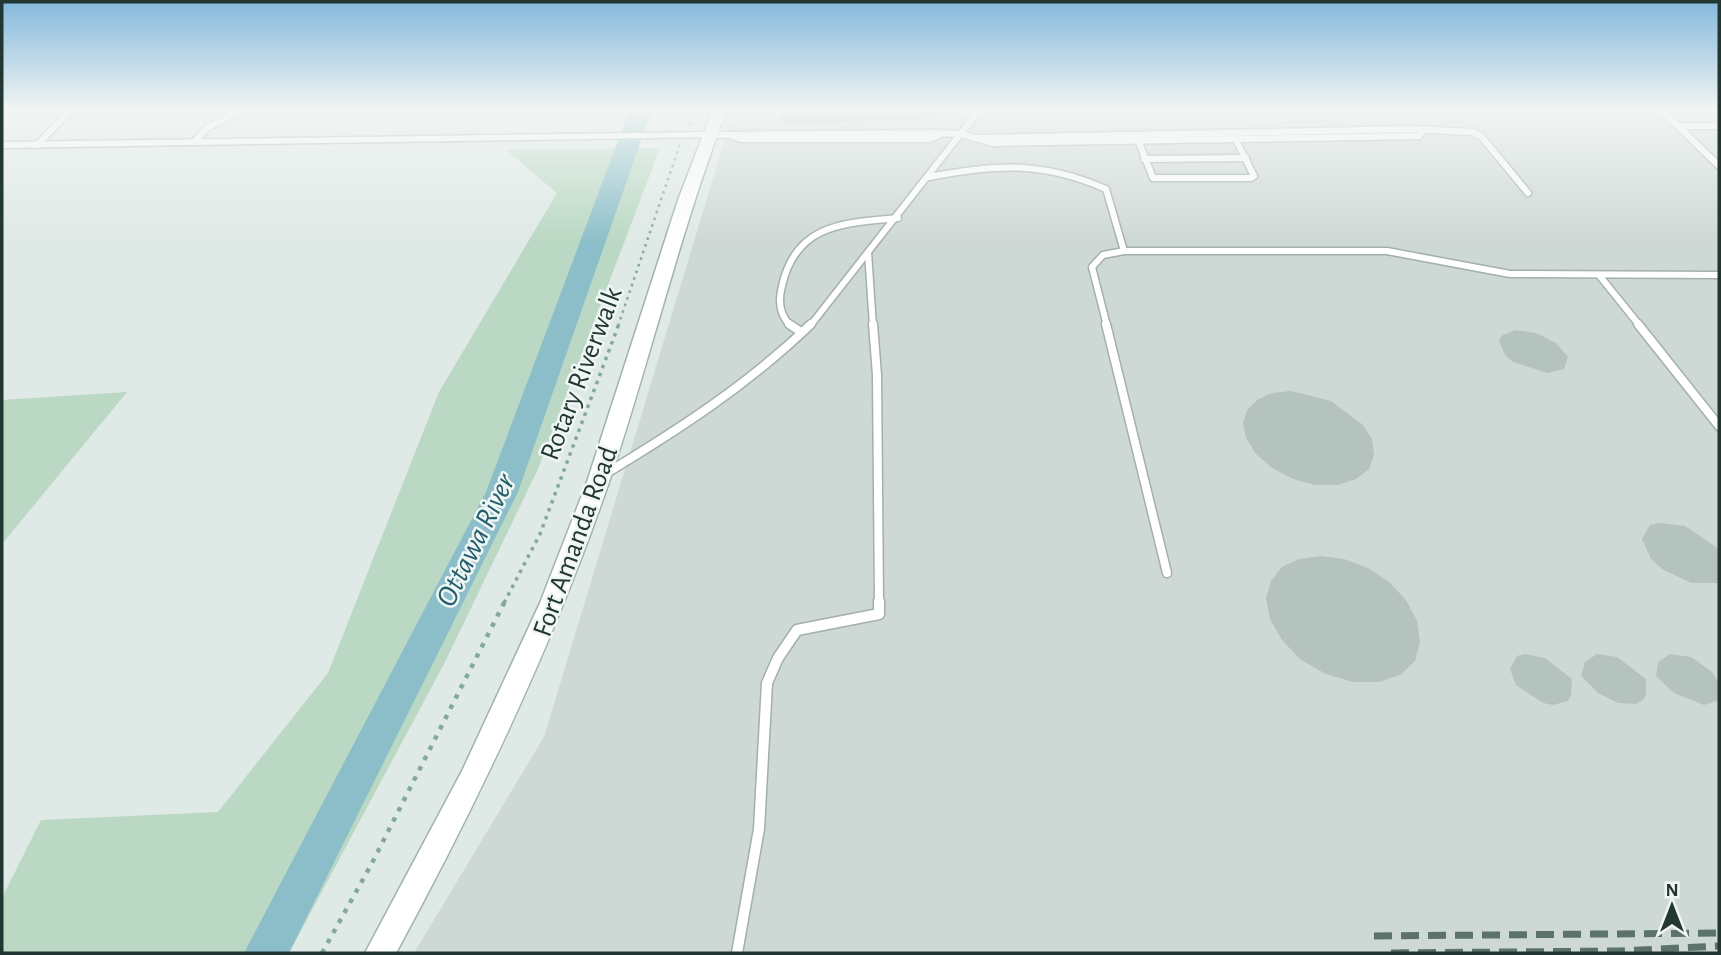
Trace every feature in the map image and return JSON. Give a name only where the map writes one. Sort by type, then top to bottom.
[{"type":"street","name":"Fort Amanda Road","points":[[380,953],[440,843],[527,663],[599,478],[703,154]]},
{"type":"lane","points":[[599,478],[655,445],[759,369],[816,320],[947,154]]},
{"type":"lane","points":[[1142,154],[1153,178],[1251,178],[1254,176],[1243,154]]},
{"type":"lane","points":[[1495,154],[1528,194]]},
{"type":"lane","points":[[1706,154],[1719,166]]},
{"type":"lane","points":[[1144,159],[1245,158]]},
{"type":"lane","points":[[929,178],[997,165],[1024,165],[1073,173],[1106,189],[1124,251]]},
{"type":"lane","points":[[801,332],[788,326],[780,313],[782,285],[801,243],[817,232],[830,228],[898,218]]},
{"type":"lane","points":[[1167,573],[1092,267],[1103,255],[1124,251],[1387,251],[1510,274],[1719,275]]},
{"type":"lane","points":[[737,953],[760,829],[767,684],[778,658],[797,629],[879,614],[877,375],[868,252]]},
{"type":"lane","points":[[1599,275],[1719,426]]},
{"type":"path","name":"Rotary Riverwalk","points":[[322,953],[371,865],[436,732],[540,534],[625,308],[676,154]]},
{"type":"shaded area","points":[[721,154],[1719,154],[1719,953],[414,953],[544,737]]},
{"type":"green space","points":[[510,154],[658,154],[538,469],[445,662],[289,953],[2,953],[2,898],[41,820],[218,812],[328,673],[439,392],[557,193]]},
{"type":"green space","points":[[127,392],[2,544],[2,400]]},
{"type":"building","points":[[1515,330],[1536,333],[1556,343],[1568,357],[1564,369],[1547,373],[1513,362],[1505,355],[1499,341],[1501,336]]},
{"type":"building","points":[[1291,391],[1331,401],[1363,425],[1372,439],[1374,455],[1369,469],[1356,479],[1338,485],[1315,485],[1293,479],[1272,468],[1256,454],[1246,438],[1243,423],[1247,410],[1257,400],[1272,393]]},
{"type":"building","points":[[1660,523],[1685,526],[1719,549],[1719,583],[1691,583],[1662,569],[1651,559],[1642,539],[1650,525]]},
{"type":"building","points":[[1321,556],[1344,559],[1368,568],[1389,582],[1406,600],[1417,621],[1420,642],[1415,661],[1400,675],[1379,682],[1353,682],[1326,674],[1301,660],[1282,640],[1270,619],[1266,598],[1271,581],[1282,567],[1299,559]]},
{"type":"building","points":[[1525,654],[1545,658],[1572,679],[1568,701],[1553,705],[1543,703],[1516,685],[1510,669],[1517,656]]},
{"type":"building","points":[[1597,654],[1617,657],[1646,679],[1646,695],[1643,700],[1636,704],[1618,703],[1598,693],[1581,676],[1585,662]]},
{"type":"building","points":[[1670,654],[1691,657],[1711,671],[1719,683],[1719,700],[1704,705],[1674,693],[1656,676],[1658,662]]},
{"type":"waterway","name":"Ottawa River","points":[[266,953],[502,492],[625,154]]},
{"type":"railway","points":[[1374,936],[1719,933]]},
{"type":"railway","points":[[1391,953],[1621,951],[1719,946]]}]
